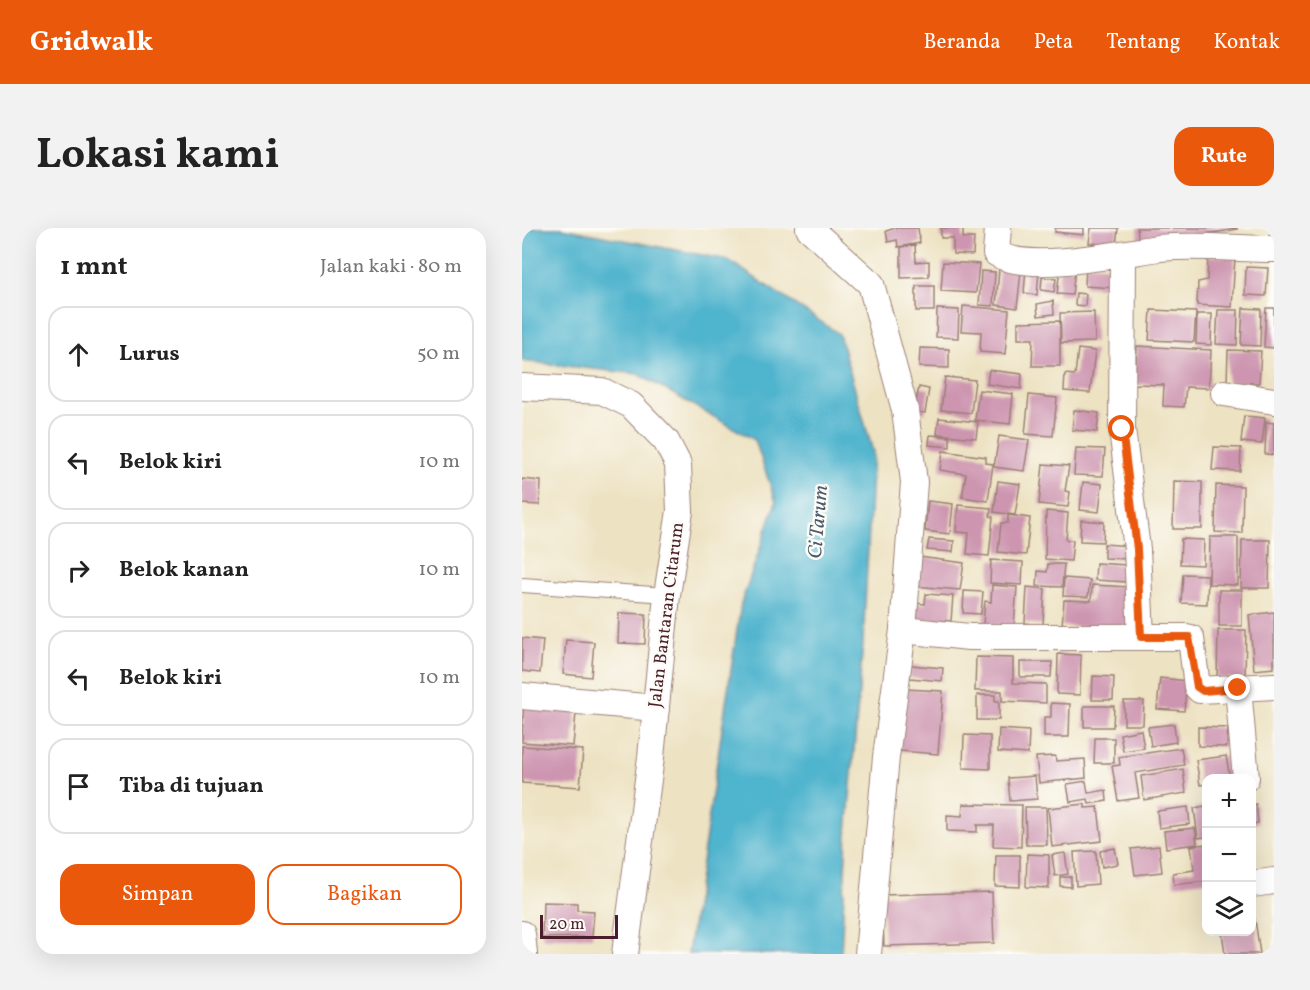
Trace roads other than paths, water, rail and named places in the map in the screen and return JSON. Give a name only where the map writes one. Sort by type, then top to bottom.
[{"type":"street","points":[[809,228],[871,284],[905,410],[914,482],[903,630],[886,757],[868,954]]},
{"type":"street","points":[[998,228],[996,253],[1008,259],[1039,262],[1123,256],[1159,248],[1274,249]]},
{"type":"street","points":[[1123,256],[1122,429],[1137,549],[1141,637]]},
{"type":"street","name":"Jalan Bantaran Citarum","points":[[522,387],[602,391],[631,405],[666,441],[678,464],[680,511],[667,595],[656,708],[625,954]]},
{"type":"street","points":[[1224,393],[1274,401]]},
{"type":"street","points":[[903,630],[969,637],[1189,637],[1197,687],[1203,691],[1274,686]]},
{"type":"street","points":[[1238,688],[1246,774]]},
{"type":"street","points":[[522,696],[656,708]]},
{"type":"street","points":[[1256,883],[1274,881]]},
{"type":"street","points":[[522,934],[524,954]]},
{"type":"lane","points":[[522,585],[667,595]]},
{"type":"water","name":"Ci Tarum","points":[[522,228],[561,228],[728,260],[839,334],[873,452],[863,643],[847,832],[841,954],[688,954],[741,604],[776,502],[755,440],[638,374],[522,361]]}]
